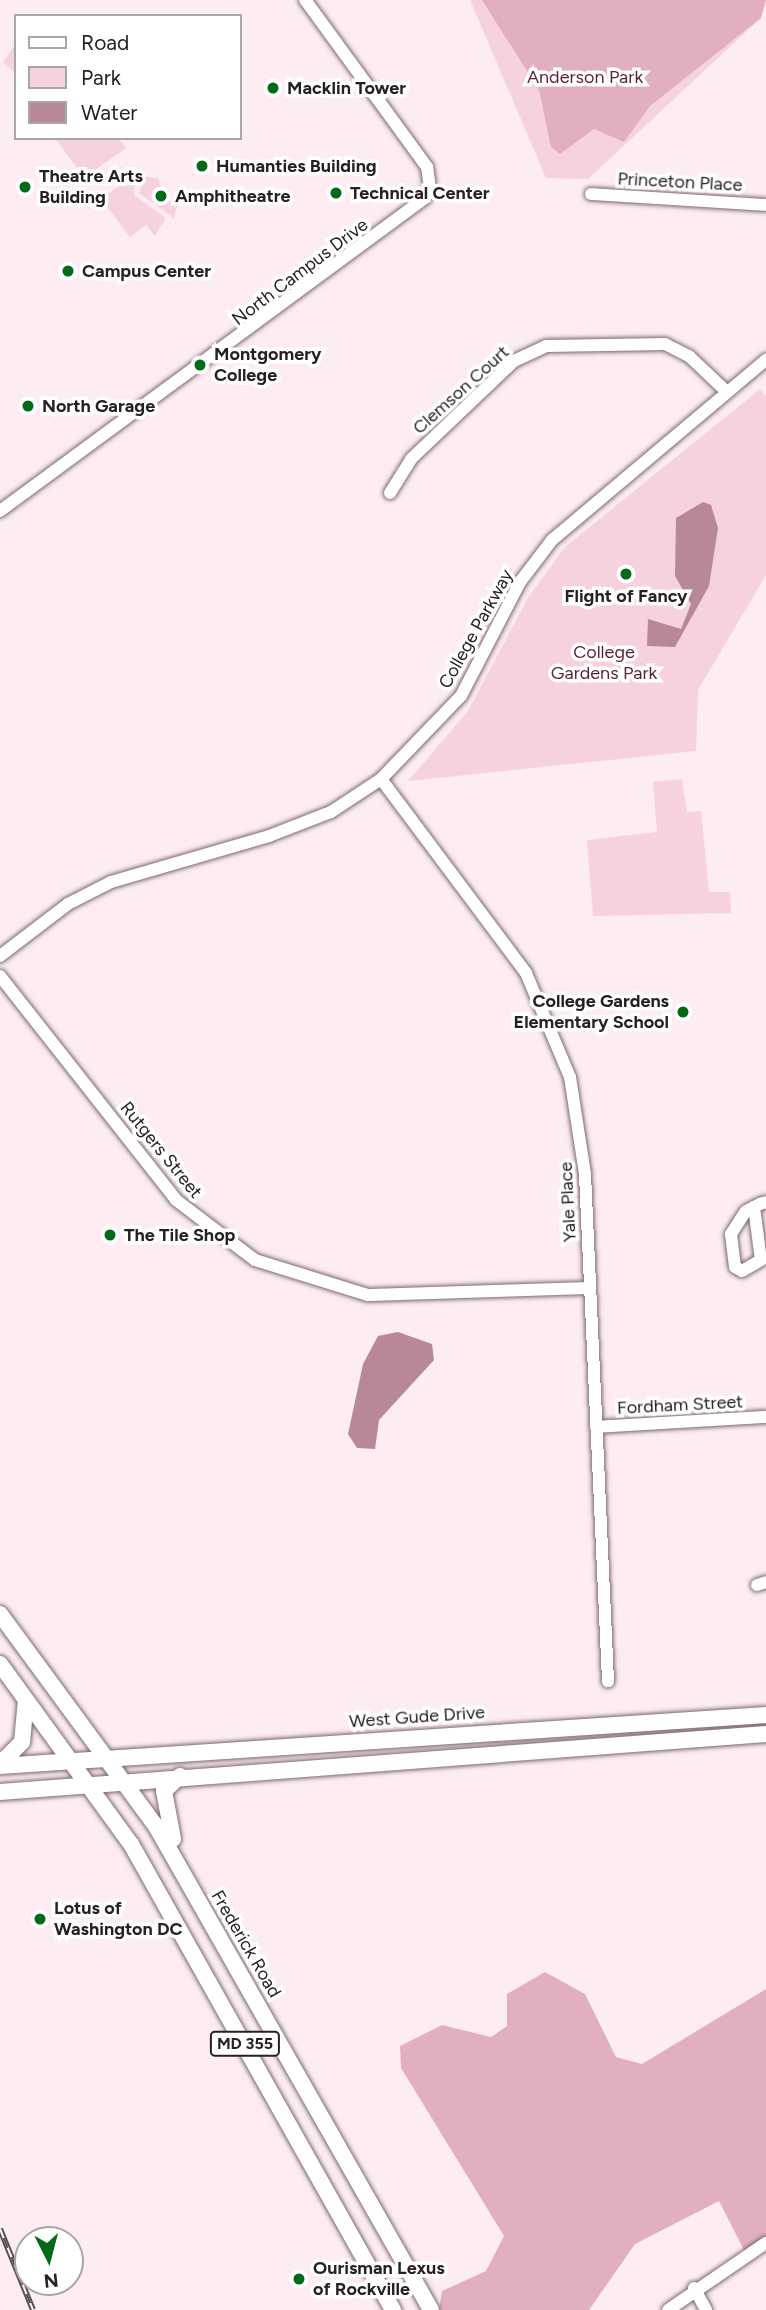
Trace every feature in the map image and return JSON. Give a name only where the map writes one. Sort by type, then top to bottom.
[{"type":"main road","name":"Frederick Road","points":[[0,1614],[124,1782],[179,1868],[431,2310]]},
{"type":"main road","name":"MD 355","points":[[0,1664],[89,1784],[176,1920],[393,2310]]},
{"type":"main road","points":[[0,1765],[22,1742],[26,1700]]},
{"type":"main road","name":"West Gude Drive","points":[[0,1765],[766,1715]]},
{"type":"main road","points":[[0,1792],[180,1776],[766,1734]]},
{"type":"main road","points":[[179,1868],[163,1805],[164,1788],[180,1776]]},
{"type":"street","name":"North Campus Drive","points":[[0,511],[425,198],[430,188],[427,167],[305,0]]},
{"type":"street","name":"Princeton Place","points":[[591,194],[766,205]]},
{"type":"street","name":"Clemson Court","points":[[390,493],[411,459],[514,361],[546,346],[665,344],[690,357],[727,392]]},
{"type":"street","name":"College Parkway","points":[[0,956],[111,882],[269,836],[331,811],[382,779],[461,696],[520,582],[552,540],[766,360]]},
{"type":"street","name":"Yale Place","points":[[382,779],[500,933],[550,1022],[580,1126],[608,1681]]},
{"type":"street","name":"Rutgers Street","points":[[0,976],[176,1200],[255,1260],[368,1295],[590,1288]]},
{"type":"street","points":[[760,1205],[761,1260],[742,1271],[735,1268],[731,1234],[760,1205]]},
{"type":"street","name":"Fordham Street","points":[[596,1427],[766,1418]]},
{"type":"street","points":[[668,2310],[694,2288],[766,2243]]},
{"type":"street","points":[[694,2288],[706,2310]]},
{"type":"green space","name":"Anderson Park","points":[[470,0],[761,0],[761,18],[588,179],[546,178]]},
{"type":"green space","name":"Anderson Park","points":[[482,0],[766,0],[761,18],[650,106],[624,142],[594,129],[560,154],[551,147],[539,90]]},
{"type":"green space","points":[[14,46],[14,72],[3,62]]},
{"type":"green space","points":[[56,140],[120,140],[126,148],[84,178]]},
{"type":"green space","points":[[136,173],[134,195],[166,218],[155,236],[146,225],[130,237],[101,199]]},
{"type":"green space","points":[[145,176],[159,179],[163,200],[178,202],[174,218],[139,193]]},
{"type":"green space","name":"College Gardens Park","points":[[760,389],[766,397],[766,575],[698,690],[696,751],[408,781],[468,711],[529,596],[565,547]]},
{"type":"green space","points":[[682,779],[687,812],[701,811],[709,892],[730,892],[731,913],[593,916],[587,840],[657,832],[653,782]]},
{"type":"green space","points":[[545,1972],[585,1994],[616,2057],[642,2064],[766,1989],[766,2243],[746,2254],[719,2201],[635,2244],[589,2310],[439,2310],[442,2291],[486,2271],[504,2236],[401,2068],[400,2046],[442,2025],[491,2037],[507,2026],[507,1994]]},
{"type":"water","points":[[703,502],[711,505],[718,528],[709,586],[675,647],[647,646],[648,619],[681,629],[691,604],[675,576],[676,518]]},
{"type":"water","points":[[398,1332],[432,1344],[434,1360],[379,1420],[375,1449],[357,1448],[348,1434],[363,1364],[378,1336]]},
{"type":"railway","points":[[0,2229],[33,2310]]},
{"type":"place","name":"Macklin Tower","points":[[273,88]]},
{"type":"place","name":"Humanties Building","points":[[202,166]]},
{"type":"place","name":"Theatre Arts Building","points":[[25,187]]},
{"type":"place","name":"Technical Center","points":[[336,193]]},
{"type":"place","name":"Amphitheatre","points":[[161,196]]},
{"type":"place","name":"Campus Center","points":[[68,271]]},
{"type":"place","name":"Montgomery College","points":[[200,365]]},
{"type":"place","name":"North Garage","points":[[28,406]]},
{"type":"place","name":"Flight of Fancy","points":[[626,574]]},
{"type":"place","name":"College Gardens Elementary School","points":[[683,1012]]},
{"type":"place","name":"The Tile Shop","points":[[110,1235]]},
{"type":"place","name":"Lotus of Washington DC","points":[[40,1919]]},
{"type":"place","name":"Ourisman Lexus of Rockville","points":[[299,2279]]}]
